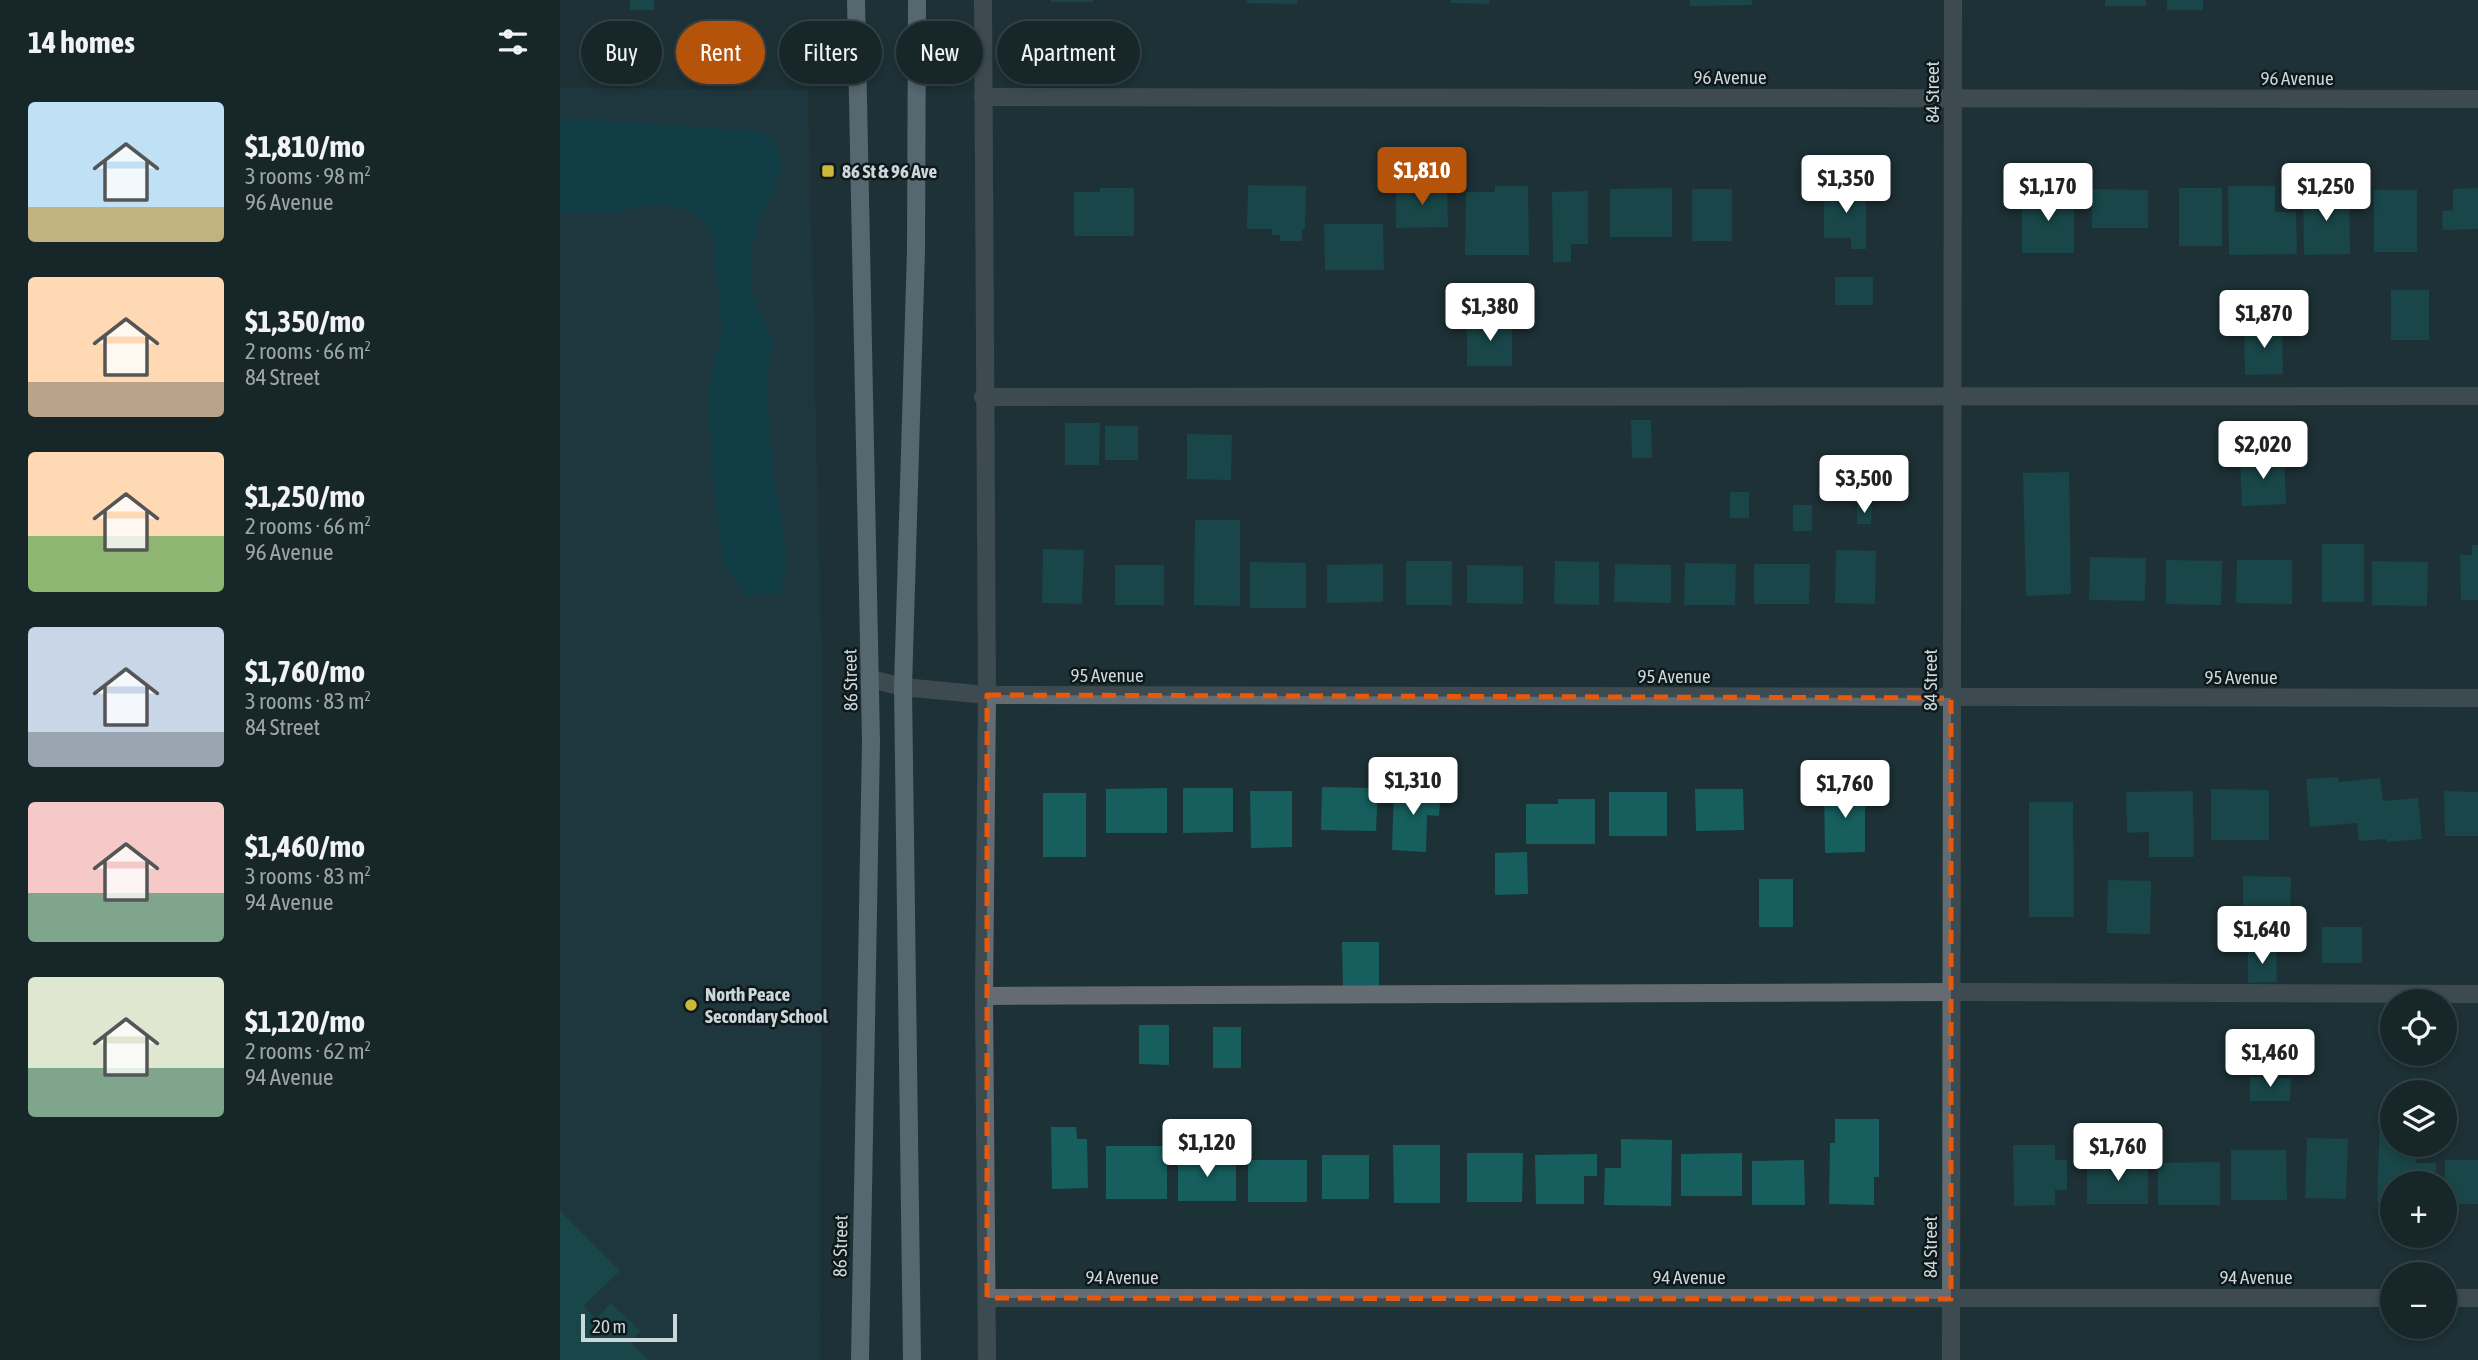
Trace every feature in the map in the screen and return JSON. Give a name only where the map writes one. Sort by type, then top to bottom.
[{"type":"main road","name":"86 Street","points":[[856,0],[871,679],[860,1360]]},
{"type":"main road","points":[[912,1360],[903,687],[916,250],[917,0]]},
{"type":"street","points":[[983,0],[987,1360]]},
{"type":"street","name":"84 Street","points":[[1951,1360],[1953,0]]},
{"type":"street","name":"96 Avenue","points":[[983,97],[2478,99]]},
{"type":"street","points":[[983,397],[2478,396]]},
{"type":"street","name":"95 Avenue","points":[[871,679],[903,687],[987,695],[2478,698]]},
{"type":"street","points":[[984,996],[1950,992],[2478,994]]},
{"type":"street","name":"94 Avenue","points":[[987,1298],[2380,1298]]},
{"type":"street","points":[[2457,1298],[2478,1298]]},
{"type":"highlighted area","points":[[987,695],[1951,698],[1951,1299],[987,1298]]},
{"type":"shaded area","name":"North Peace Secondary School","points":[[560,88],[808,90],[822,676],[820,1360],[560,1360]]},
{"type":"shaded area","points":[[560,118],[755,131],[773,139],[782,163],[774,190],[759,221],[752,249],[752,294],[772,339],[767,391],[772,465],[784,531],[786,574],[779,594],[744,595],[724,565],[713,480],[709,405],[712,371],[723,333],[711,229],[691,211],[658,204],[602,214],[560,214]]},
{"type":"building","points":[[630,0],[654,0],[654,10],[630,10]]},
{"type":"building","points":[[1093,0],[1093,2],[1051,2]]},
{"type":"building","points":[[1247,0],[1298,0],[1297,4],[1247,3]]},
{"type":"building","points":[[1451,0],[1489,0],[1489,4],[1451,3]]},
{"type":"building","points":[[1690,0],[1752,0],[1752,5],[1690,6]]},
{"type":"building","points":[[2105,0],[2146,0],[2146,6],[2105,6]]},
{"type":"building","points":[[2167,0],[2203,0],[2203,10],[2167,10]]},
{"type":"building","points":[[1248,185],[1306,186],[1305,229],[1302,229],[1302,241],[1280,241],[1280,235],[1272,235],[1272,229],[1247,229]]},
{"type":"building","points":[[1495,186],[1528,186],[1529,255],[1465,255],[1466,192],[1495,192]]},
{"type":"building","points":[[2228,186],[2275,186],[2275,212],[2296,212],[2297,254],[2229,255]]},
{"type":"building","points":[[1396,187],[1447,187],[1448,227],[1396,228]]},
{"type":"building","points":[[1100,188],[1134,188],[1134,236],[1074,236],[1074,192],[1100,192]]},
{"type":"building","points":[[1672,188],[1672,237],[1610,237],[1610,189]]},
{"type":"building","points":[[1824,188],[1866,188],[1866,249],[1851,249],[1851,238],[1824,238]]},
{"type":"building","points":[[2179,188],[2222,188],[2222,246],[2179,246]]},
{"type":"building","points":[[2478,188],[2478,229],[2443,230],[2442,211],[2453,210],[2453,189]]},
{"type":"building","points":[[1692,189],[1732,189],[1732,241],[1692,241]]},
{"type":"building","points":[[2092,189],[2148,190],[2148,228],[2092,228]]},
{"type":"building","points":[[2374,190],[2417,190],[2417,252],[2374,252]]},
{"type":"building","points":[[1588,191],[1588,244],[1571,244],[1571,262],[1553,262],[1552,192]]},
{"type":"building","points":[[2349,191],[2350,254],[2304,255],[2303,192]]},
{"type":"building","points":[[2022,193],[2074,193],[2074,253],[2022,253]]},
{"type":"building","points":[[1324,224],[1383,224],[1384,270],[1325,270]]},
{"type":"building","points":[[1835,277],[1873,277],[1873,305],[1835,305]]},
{"type":"building","points":[[2391,290],[2429,290],[2429,340],[2391,340]]},
{"type":"building","points":[[1467,320],[1512,320],[1512,366],[1467,366]]},
{"type":"building","points":[[2282,325],[2283,374],[2245,375],[2244,326]]},
{"type":"building","points":[[1631,420],[1651,420],[1652,458],[1632,458]]},
{"type":"building","points":[[1065,423],[1100,423],[1099,465],[1065,465]]},
{"type":"building","points":[[1105,426],[1138,426],[1138,460],[1105,460]]},
{"type":"building","points":[[1187,434],[1232,435],[1231,480],[1187,479]]},
{"type":"building","points":[[2284,456],[2286,504],[2242,506],[2240,458]]},
{"type":"building","points":[[2069,472],[2071,594],[2026,596],[2023,473]]},
{"type":"building","points":[[1730,492],[1749,492],[1749,518],[1730,518]]},
{"type":"building","points":[[1793,505],[1812,505],[1812,531],[1793,531]]},
{"type":"building","points":[[1857,506],[1872,506],[1871,524],[1857,524]]},
{"type":"building","points":[[1195,520],[1240,520],[1240,606],[1194,605]]},
{"type":"building","points":[[2322,544],[2364,544],[2364,602],[2322,602]]},
{"type":"building","points":[[2472,545],[2478,545],[2478,600],[2461,600],[2460,555],[2472,555]]},
{"type":"building","points":[[1043,549],[1084,550],[1082,604],[1042,603]]},
{"type":"building","points":[[1836,550],[1876,551],[1875,604],[1835,603]]},
{"type":"building","points":[[2090,557],[2146,558],[2145,601],[2089,600]]},
{"type":"building","points":[[2166,560],[2222,561],[2221,605],[2166,604]]},
{"type":"building","points":[[2237,560],[2292,560],[2292,604],[2236,603]]},
{"type":"building","points":[[1406,561],[1452,561],[1452,605],[1406,605]]},
{"type":"building","points":[[1555,561],[1599,562],[1599,605],[1554,604]]},
{"type":"building","points":[[2372,561],[2428,562],[2427,606],[2372,605]]},
{"type":"building","points":[[1250,562],[1306,563],[1306,608],[1250,608]]},
{"type":"building","points":[[1685,563],[1736,564],[1735,605],[1684,605]]},
{"type":"building","points":[[1383,564],[1383,602],[1327,603],[1327,565]]},
{"type":"building","points":[[1615,564],[1671,565],[1671,603],[1614,602]]},
{"type":"building","points":[[1754,564],[1810,564],[1809,604],[1754,604]]},
{"type":"building","points":[[1115,565],[1164,565],[1164,605],[1115,605]]},
{"type":"building","points":[[1467,565],[1523,566],[1523,604],[1467,603]]},
{"type":"building","points":[[2338,777],[2339,782],[2380,778],[2383,801],[2418,798],[2422,839],[2359,841],[2357,823],[2310,827],[2306,779]]},
{"type":"building","points":[[1322,787],[1378,788],[1376,831],[1321,830]]},
{"type":"building","points":[[1394,787],[1441,789],[1439,816],[1427,815],[1426,852],[1392,850]]},
{"type":"building","points":[[1824,787],[1865,787],[1865,852],[1825,853]]},
{"type":"building","points":[[1167,788],[1167,833],[1106,833],[1106,789]]},
{"type":"building","points":[[1183,788],[1233,788],[1233,832],[1183,833]]},
{"type":"building","points":[[1695,789],[1743,789],[1744,830],[1696,831]]},
{"type":"building","points":[[2211,789],[2269,790],[2269,840],[2211,840]]},
{"type":"building","points":[[1250,791],[1292,791],[1292,847],[1251,848]]},
{"type":"building","points":[[2193,791],[2194,857],[2149,857],[2149,832],[2127,833],[2126,792]]},
{"type":"building","points":[[2444,791],[2478,792],[2478,836],[2445,836]]},
{"type":"building","points":[[1609,792],[1667,792],[1667,836],[1609,836]]},
{"type":"building","points":[[1043,793],[1086,793],[1086,857],[1043,857]]},
{"type":"building","points":[[1558,799],[1595,799],[1595,844],[1526,844],[1526,804],[1558,804]]},
{"type":"building","points":[[2029,802],[2073,802],[2074,917],[2029,917]]},
{"type":"building","points":[[1527,852],[1528,894],[1495,895],[1495,853]]},
{"type":"building","points":[[2243,876],[2291,877],[2290,917],[2243,917]]},
{"type":"building","points":[[1759,879],[1793,879],[1793,927],[1759,927]]},
{"type":"building","points":[[2108,880],[2151,881],[2150,934],[2107,933]]},
{"type":"building","points":[[2322,927],[2362,927],[2362,963],[2322,963]]},
{"type":"building","points":[[1342,942],[1379,942],[1379,986],[1343,986]]},
{"type":"building","points":[[2276,949],[2277,982],[2248,983],[2248,950]]},
{"type":"building","points":[[1139,1025],[1169,1025],[1169,1065],[1139,1064]]},
{"type":"building","points":[[1213,1027],[1241,1027],[1241,1068],[1213,1068]]},
{"type":"building","points":[[2250,1077],[2291,1078],[2290,1101],[2250,1101]]},
{"type":"building","points":[[1835,1119],[1879,1119],[1879,1177],[1874,1177],[1874,1205],[1829,1204],[1830,1143],[1835,1143]]},
{"type":"building","points":[[2380,1120],[2380,1157],[2416,1157],[2416,1163],[2436,1163],[2436,1171],[2380,1171],[2380,1202],[2377,1202]]},
{"type":"building","points":[[1051,1127],[1076,1127],[1077,1139],[1087,1139],[1088,1188],[1052,1189]]},
{"type":"building","points":[[2307,1138],[2348,1139],[2346,1199],[2305,1198]]},
{"type":"building","points":[[1621,1139],[1672,1140],[1671,1206],[1604,1205],[1605,1168],[1621,1168]]},
{"type":"building","points":[[1393,1145],[1440,1145],[1440,1203],[1394,1203]]},
{"type":"building","points":[[2013,1145],[2055,1145],[2055,1160],[2067,1160],[2067,1190],[2055,1190],[2055,1205],[2014,1206]]},
{"type":"building","points":[[1106,1146],[1167,1146],[1167,1199],[1106,1199]]},
{"type":"building","points":[[2231,1150],[2286,1150],[2287,1200],[2231,1200]]},
{"type":"building","points":[[1467,1153],[1523,1153],[1522,1202],[1467,1202]]},
{"type":"building","points":[[1742,1153],[1742,1196],[1681,1196],[1681,1154]]},
{"type":"building","points":[[1597,1154],[1597,1176],[1584,1176],[1584,1204],[1536,1204],[1535,1155]]},
{"type":"building","points":[[1322,1155],[1369,1155],[1369,1199],[1322,1199]]},
{"type":"building","points":[[1178,1157],[1236,1157],[1236,1201],[1178,1201]]},
{"type":"building","points":[[1248,1160],[1307,1160],[1307,1202],[1248,1202]]},
{"type":"building","points":[[1804,1160],[1805,1205],[1752,1205],[1752,1161]]},
{"type":"building","points":[[2445,1160],[2478,1160],[2478,1204],[2457,1204],[2457,1171],[2445,1171]]},
{"type":"building","points":[[2148,1162],[2148,1204],[2087,1204],[2087,1163]]},
{"type":"building","points":[[2220,1162],[2220,1205],[2158,1205],[2158,1163]]},
{"type":"building","points":[[560,1211],[620,1271],[583,1306],[596,1319],[611,1303],[640,1331],[630,1342],[648,1360],[560,1360]]},
{"type":"place","name":"86 St & 96 Ave","points":[[828,171]]},
{"type":"place","name":"North Peace Secondary School","points":[[691,1005]]}]
